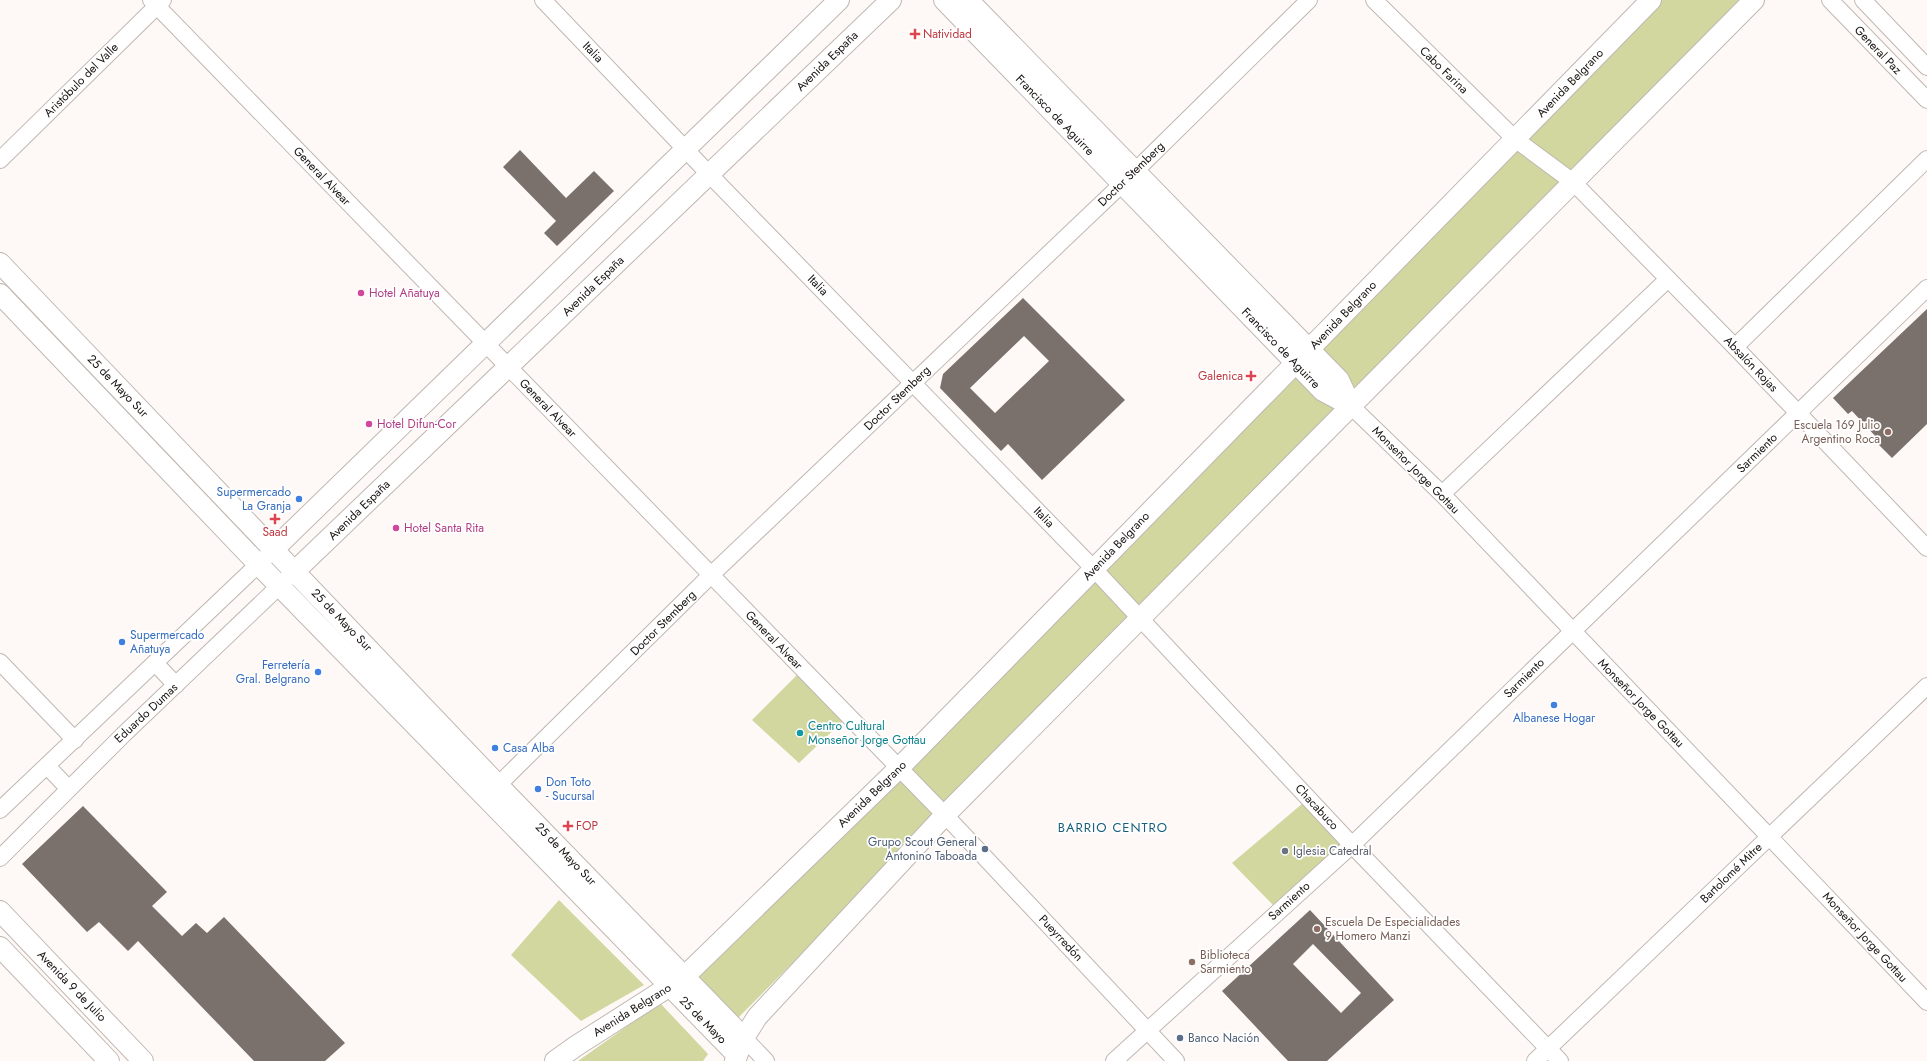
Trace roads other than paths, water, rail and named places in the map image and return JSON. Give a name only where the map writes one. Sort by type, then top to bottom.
[{"type":"street","name":"Italia","points":[[543,0],[709,174],[1094,569]]},
{"type":"street","points":[[0,810],[274,549],[839,0]]},
{"type":"street","name":"Avenida España","points":[[295,571],[890,0]]},
{"type":"street","name":"Francisco de Aguirre","points":[[944,0],[1128,178],[1302,356],[1339,380],[1351,406]]},
{"type":"street","name":"Francisco de Aguirre","points":[[968,0],[1128,178]]},
{"type":"street","name":"Doctor Stemberg","points":[[493,791],[711,575],[1128,178],[1308,0]]},
{"type":"street","name":"Cabo Farina","points":[[1374,0],[1515,139],[1574,182]]},
{"type":"street","name":"Avenida Belgrano","points":[[555,1061],[677,982],[899,768],[1651,0]]},
{"type":"street","points":[[766,1061],[740,1054],[757,1017],[945,815],[1754,0]]},
{"type":"street","name":"General Paz","points":[[1830,0],[1927,100]]},
{"type":"street","name":"General Paz","points":[[1863,0],[1927,67]]},
{"type":"street","name":"Aristóbulo del Valle","points":[[0,160],[156,2]]},
{"type":"street","name":"General Alvear","points":[[156,2],[508,367],[945,815]]},
{"type":"street","points":[[1735,347],[1927,159]]},
{"type":"street","name":"Absalón Rojas","points":[[1574,182],[1735,347],[1927,548]]},
{"type":"street","name":"25 de Mayo Sur","points":[[0,263],[295,571],[493,791],[677,982]]},
{"type":"street","points":[[1442,494],[1668,279]]},
{"type":"street","name":"Sarmiento","points":[[1114,1061],[1352,844],[1799,414],[1927,288]]},
{"type":"street","name":"25 de Mayo Sur","points":[[0,294],[258,564],[493,791]]},
{"type":"street","name":"Monseñor Jorge Gottau","points":[[1351,406],[1442,494],[1571,632],[1770,836],[1927,1002]]},
{"type":"street","name":"Chacabuco","points":[[1094,569],[1141,617],[1352,844],[1560,1061]]},
{"type":"street","name":"Eduardo Dumas","points":[[0,858],[68,788],[295,571]]},
{"type":"street","points":[[0,662],[75,740]]},
{"type":"street","points":[[155,663],[176,685]]},
{"type":"street","name":"Bartolomé Mitre","points":[[1535,1061],[1927,686]]},
{"type":"street","points":[[47,766],[68,788]]},
{"type":"street","name":"Pueyrredón","points":[[945,815],[1176,1061]]},
{"type":"street","name":"Avenida 9 de Julio","points":[[0,911],[143,1061]]},
{"type":"street","name":"Avenida 9 de Julio","points":[[0,947],[109,1061]]},
{"type":"street","name":"25 de Mayo","points":[[677,982],[740,1054]]},
{"type":"place","name":"Natividad","points":[[915,34]]},
{"type":"place","name":"Hotel Añatuya","points":[[361,293]]},
{"type":"place","name":"Galenica","points":[[1251,376]]},
{"type":"place","name":"Hotel Difun-Cor","points":[[369,424]]},
{"type":"place","name":"Escuela 169 Julio Argentino Roca","points":[[1888,432]]},
{"type":"place","name":"Supermercado La Granja","points":[[299,499]]},
{"type":"place","name":"Saad","points":[[275,519]]},
{"type":"place","name":"Hotel Santa Rita","points":[[396,528]]},
{"type":"place","name":"Supermercado Añatuya","points":[[122,642]]},
{"type":"place","name":"Ferretería Gral. Belgrano","points":[[318,672]]},
{"type":"place","name":"Albanese Hogar","points":[[1554,705]]},
{"type":"place","name":"Centro Cultural Monseñor Jorge Gottau","points":[[800,733]]},
{"type":"place","name":"Casa Alba","points":[[495,748]]},
{"type":"place","name":"Don Toto - Sucursal","points":[[538,789]]},
{"type":"place","name":"FOP","points":[[568,826]]},
{"type":"place","name":"Grupo Scout General Antonino Taboada","points":[[985,849]]},
{"type":"place","name":"Iglesia Catedral","points":[[1285,851]]},
{"type":"place","name":"Escuela De Especialidades 9 Homero Manzi","points":[[1317,929]]},
{"type":"place","name":"Biblioteca Sarmiento","points":[[1192,962]]},
{"type":"place","name":"Banco Nación","points":[[1180,1038]]},
{"type":"district","name":"BARRIO CENTRO","points":[[1113,827]]}]
